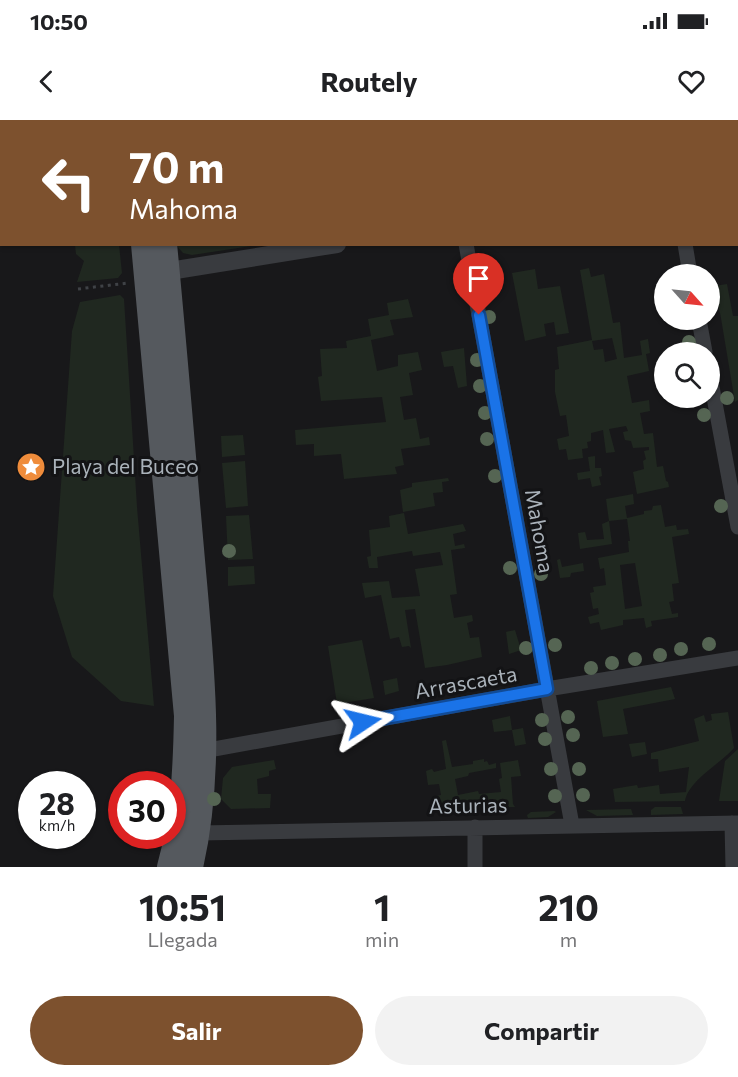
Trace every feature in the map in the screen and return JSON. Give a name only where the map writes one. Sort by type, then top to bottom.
[{"type":"main road","points":[[143,246],[202,669],[203,751],[199,833],[191,867]]},
{"type":"main road","points":[[164,246],[149,276],[186,716],[185,780],[181,816],[169,867]]},
{"type":"street","points":[[149,276],[325,246]]},
{"type":"street","name":"Mahoma","points":[[466,246],[572,825]]},
{"type":"street","points":[[685,246],[688,264]]},
{"type":"street","points":[[716,408],[738,527]]},
{"type":"street","name":"Arrascaeta","points":[[203,751],[547,689],[738,658]]},
{"type":"street","points":[[734,867],[735,823]]},
{"type":"street","name":"Asturias","points":[[199,833],[735,823]]},
{"type":"street","points":[[475,827],[475,867]]},
{"type":"path","points":[[78,289],[149,276]]},
{"type":"shaded area","points":[[75,246],[119,246],[122,273],[118,278],[77,282],[84,261],[76,254]]},
{"type":"shaded area","points":[[177,246],[250,246],[192,255],[183,253]]},
{"type":"shaded area","points":[[589,268],[591,277],[604,274],[613,323],[620,322],[624,358],[642,355],[640,341],[648,339],[650,353],[646,354],[649,371],[627,376],[632,403],[649,400],[650,411],[640,413],[644,434],[653,433],[657,467],[663,466],[669,487],[637,494],[633,472],[644,469],[643,461],[646,459],[644,451],[649,450],[649,447],[633,448],[631,441],[625,440],[623,432],[628,431],[626,426],[609,429],[615,452],[606,453],[603,430],[591,433],[591,441],[587,442],[588,448],[582,449],[583,458],[568,460],[566,449],[559,450],[557,439],[569,436],[566,415],[560,416],[555,392],[555,370],[559,369],[557,347],[592,340],[580,270]],"holes":[[[612,338],[617,359],[605,362],[603,349],[594,350],[592,341]]]},
{"type":"shaded area","points":[[535,269],[538,289],[560,286],[569,333],[556,335],[554,322],[544,324],[546,336],[525,341],[512,273]]},
{"type":"shaded area","points":[[727,284],[733,316],[738,316],[738,400],[735,402],[720,313],[720,285]]},
{"type":"shaded area","points":[[120,295],[124,299],[137,507],[154,706],[121,701],[72,657],[53,596],[72,331],[80,302]]},
{"type":"shaded area","points":[[408,299],[413,317],[390,320],[394,335],[371,340],[377,371],[398,366],[398,355],[418,352],[422,370],[409,373],[413,395],[400,397],[404,420],[416,418],[420,439],[429,437],[430,445],[401,449],[404,465],[395,467],[397,474],[344,479],[341,454],[314,456],[314,444],[296,445],[295,430],[386,422],[382,397],[321,401],[318,377],[322,376],[320,349],[347,348],[346,341],[371,336],[368,319],[389,315],[387,303]]},
{"type":"shaded area","points":[[464,348],[467,386],[458,388],[453,366],[444,367],[441,352]]},
{"type":"shaded area","points":[[243,435],[245,455],[222,457],[221,436]]},
{"type":"shaded area","points":[[595,456],[595,468],[601,468],[602,476],[599,477],[601,485],[592,487],[590,478],[578,480],[577,473],[590,471],[588,457]]},
{"type":"shaded area","points":[[245,461],[248,506],[226,508],[222,463]]},
{"type":"shaded area","points":[[448,478],[449,481],[442,482],[443,492],[433,493],[435,506],[403,512],[400,490],[412,487],[412,483]]},
{"type":"shaded area","points":[[633,494],[634,504],[625,506],[627,518],[644,514],[644,511],[652,510],[653,506],[661,505],[665,527],[676,525],[677,530],[688,529],[689,534],[672,537],[679,583],[672,584],[674,601],[669,602],[672,614],[678,613],[678,617],[651,621],[652,626],[646,628],[644,618],[623,620],[623,625],[601,630],[599,622],[590,624],[588,617],[599,614],[598,608],[593,609],[590,593],[594,592],[593,587],[606,585],[604,568],[600,569],[598,558],[629,552],[627,519],[609,521],[606,499]],"holes":[[[635,563],[642,606],[625,609],[620,565]]]},
{"type":"shaded area","points":[[404,513],[408,534],[463,524],[466,531],[453,534],[455,546],[464,544],[465,548],[451,550],[457,594],[450,595],[454,618],[472,615],[473,621],[467,623],[470,638],[479,637],[482,657],[425,668],[415,609],[405,610],[411,648],[402,647],[399,637],[390,639],[381,595],[365,598],[362,583],[389,581],[392,598],[420,596],[415,569],[443,565],[440,552],[413,556],[412,551],[377,557],[378,568],[369,568],[367,557],[371,556],[369,530],[390,527],[389,516]]},
{"type":"shaded area","points":[[249,515],[253,559],[228,560],[226,516]]},
{"type":"shaded area","points":[[609,521],[612,544],[580,549],[578,533],[585,532],[587,540],[604,539],[602,524]]},
{"type":"shaded area","points":[[560,559],[562,567],[583,563],[584,571],[571,573],[570,577],[560,578],[557,560]]},
{"type":"shaded area","points":[[254,566],[255,584],[228,586],[228,567]]},
{"type":"shaded area","points":[[515,630],[521,650],[509,654],[506,632]]},
{"type":"shaded area","points":[[362,640],[374,698],[337,704],[328,646]]},
{"type":"shaded area","points":[[397,678],[399,691],[385,695],[383,681]]},
{"type":"shaded area","points":[[671,687],[675,699],[623,709],[628,734],[603,737],[597,701]]},
{"type":"shaded area","points":[[728,712],[734,748],[692,786],[685,801],[615,802],[613,789],[637,785],[638,788],[659,785],[660,794],[686,792],[689,767],[659,772],[658,759],[651,759],[651,753],[699,741],[694,719],[704,715],[706,722],[712,720],[711,714]]},
{"type":"shaded area","points":[[510,716],[512,730],[494,732],[492,720]]},
{"type":"shaded area","points":[[523,728],[526,744],[515,746],[512,730]]},
{"type":"shaded area","points":[[446,740],[452,767],[473,764],[473,761],[484,759],[484,762],[487,761],[489,765],[496,763],[496,768],[469,773],[468,776],[455,779],[458,795],[478,791],[479,794],[501,792],[500,763],[518,760],[521,776],[511,777],[515,807],[458,806],[440,809],[437,796],[441,795],[439,784],[428,785],[426,771],[446,769],[442,741]]},
{"type":"shaded area","points":[[645,742],[647,754],[632,757],[629,744]]},
{"type":"shaded area","points":[[738,749],[738,801],[719,801],[725,761]]},
{"type":"shaded area","points":[[274,760],[276,769],[269,771],[269,776],[257,779],[258,794],[271,794],[270,808],[231,809],[221,799],[223,778],[232,767]]},
{"type":"shaded area","points":[[655,807],[681,807],[683,814],[651,815],[651,810]]},
{"type":"shaded area","points":[[631,809],[633,815],[597,816],[586,810]]},
{"type":"shaded area","points":[[531,812],[556,812],[548,817],[528,818],[527,815]]},
{"type":"place","name":"Playa del Buceo","points":[[31,467]]},
{"type":"route","points":[[363,722],[547,689],[479,315]]}]
